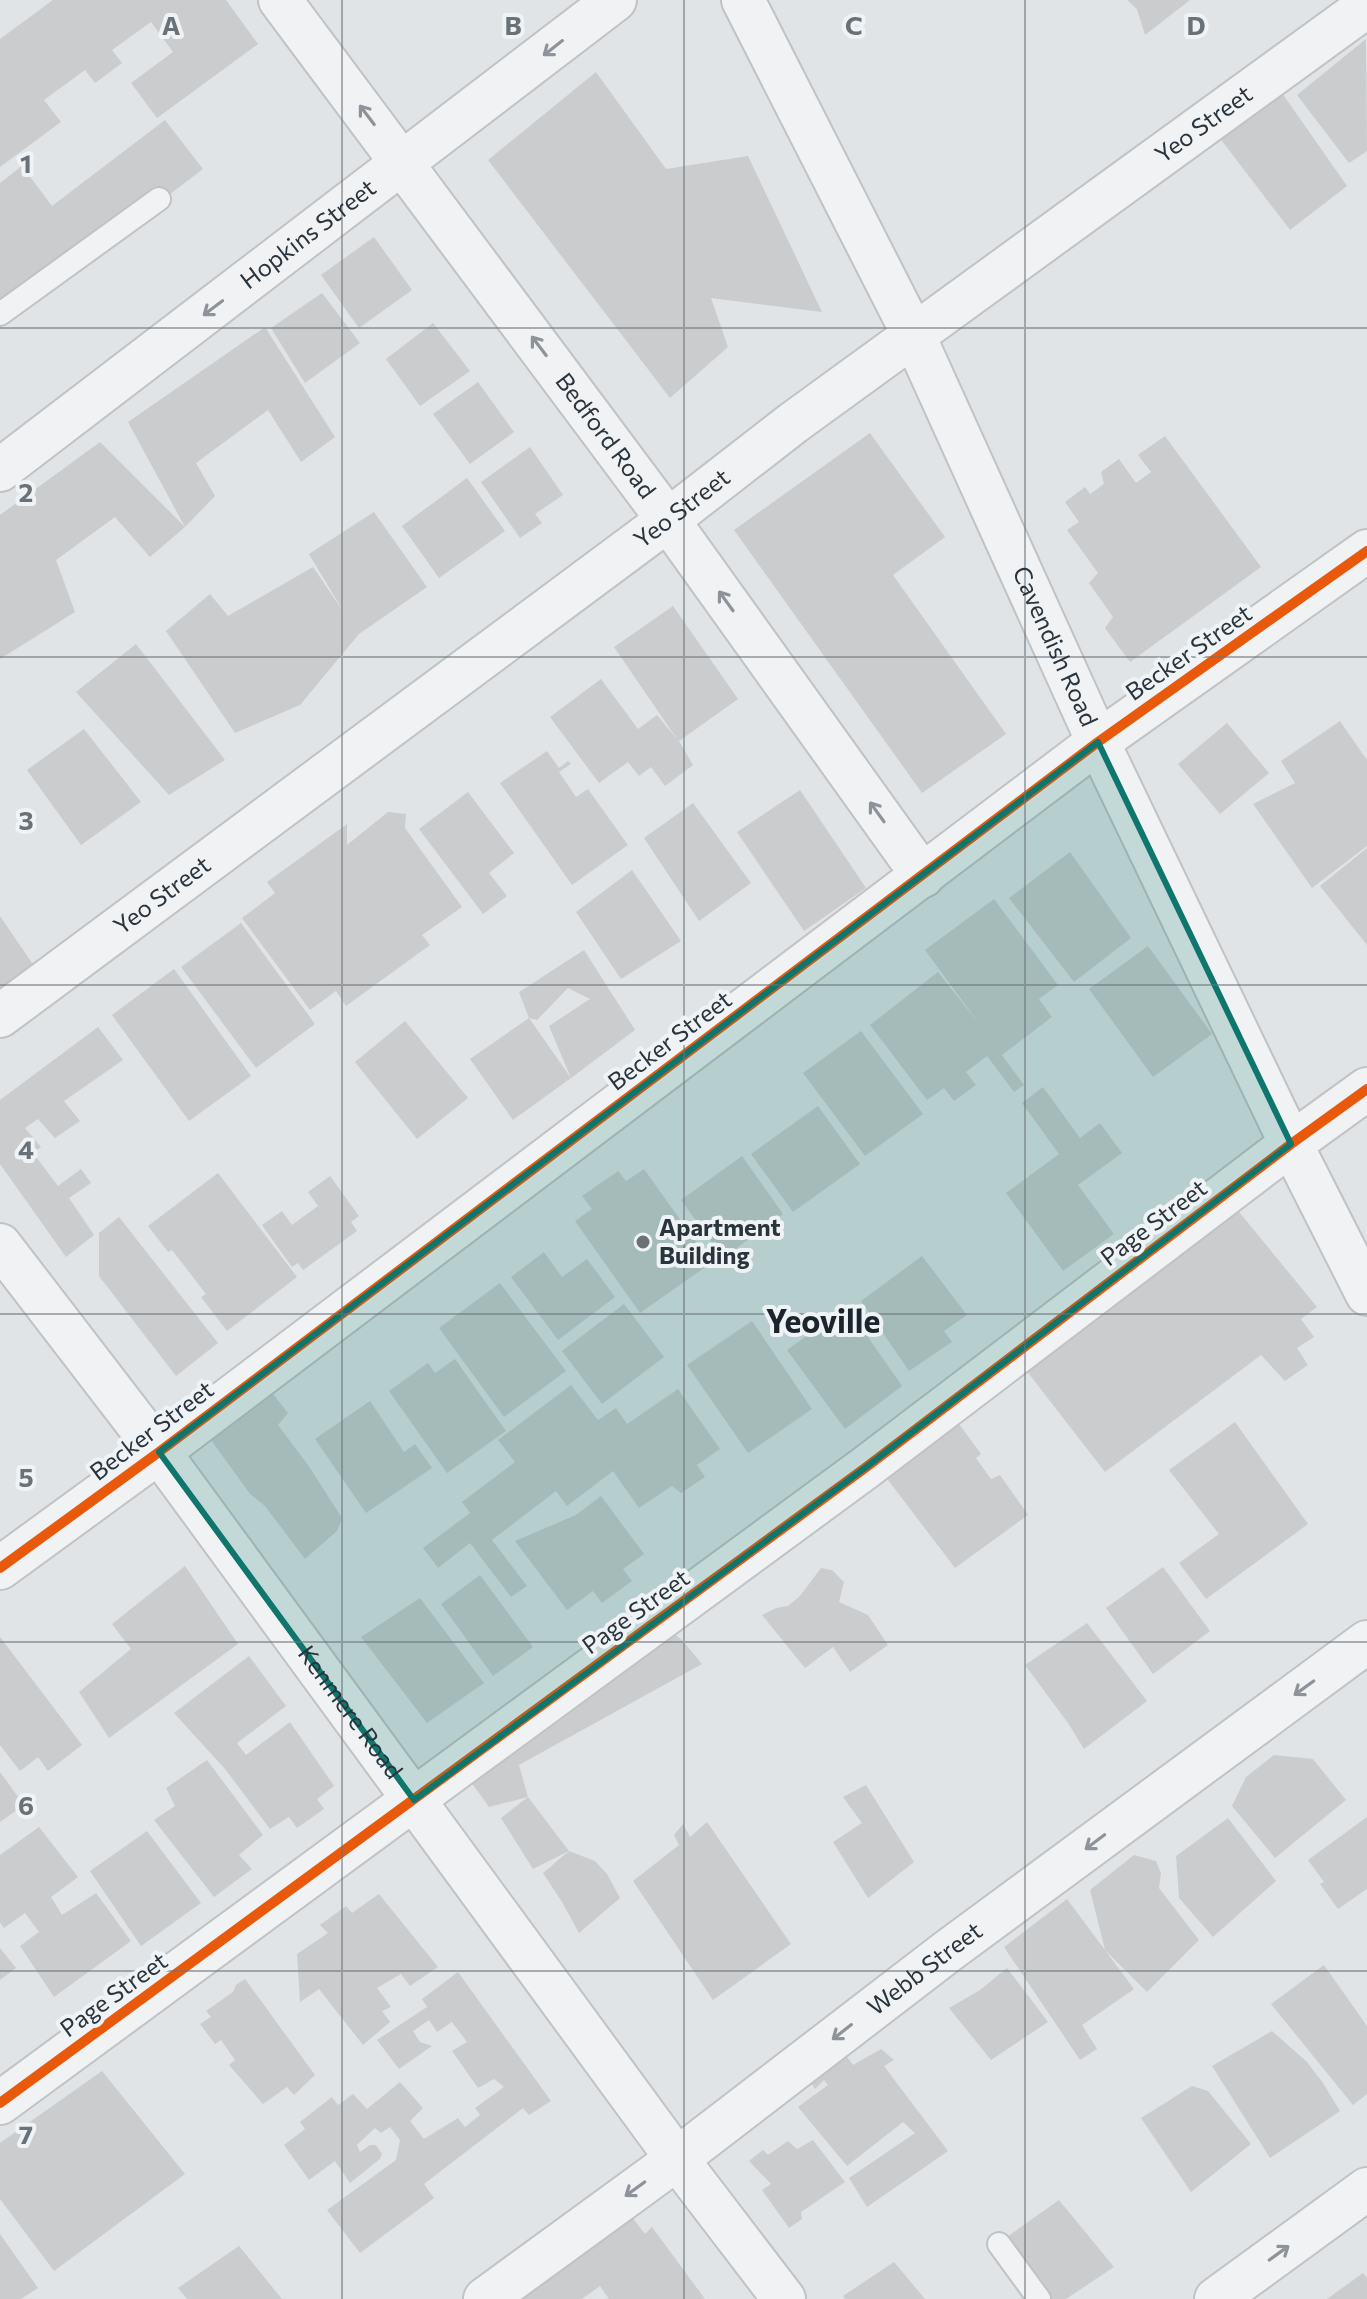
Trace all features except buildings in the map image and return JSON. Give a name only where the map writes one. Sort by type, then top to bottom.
[{"type":"street","name":"Bedford Road","points":[[280,0],[668,520],[923,876]]},
{"type":"street","name":"Hopkins Street","points":[[0,470],[615,0]]},
{"type":"street","name":"Cavendish Road","points":[[743,0],[914,336],[1098,742],[1291,1144],[1367,1294]]},
{"type":"street","name":"Yeo Street","points":[[0,1016],[668,520],[793,423],[1367,6]]},
{"type":"street","name":"Becker Street","points":[[0,1568],[159,1452],[1098,742],[1367,551]]},
{"type":"street","name":"Page Street","points":[[0,2103],[865,1468],[1367,1089]]},
{"type":"street","name":"Kenmere Road","points":[[0,1245],[159,1452],[677,2159],[784,2299]]},
{"type":"street","name":"Webb Street","points":[[485,2299],[677,2159],[948,1951],[1367,1642]]},
{"type":"street","points":[[1216,2299],[1367,2189]]},
{"type":"lane","points":[[0,314],[159,199]]},
{"type":"lane","points":[[999,2244],[1039,2299]]},
{"type":"highlighted area","points":[[1098,742],[1291,1144],[865,1468],[414,1800],[159,1452]]},
{"type":"cycle path","points":[[0,1568],[159,1452],[1098,742],[1367,551]]},
{"type":"cycle path","points":[[0,2103],[865,1468],[1367,1089]]},
{"type":"place","name":"Apartment Building","points":[[643,1242]]},
{"type":"district","name":"Yeoville","points":[[823,1322]]}]
